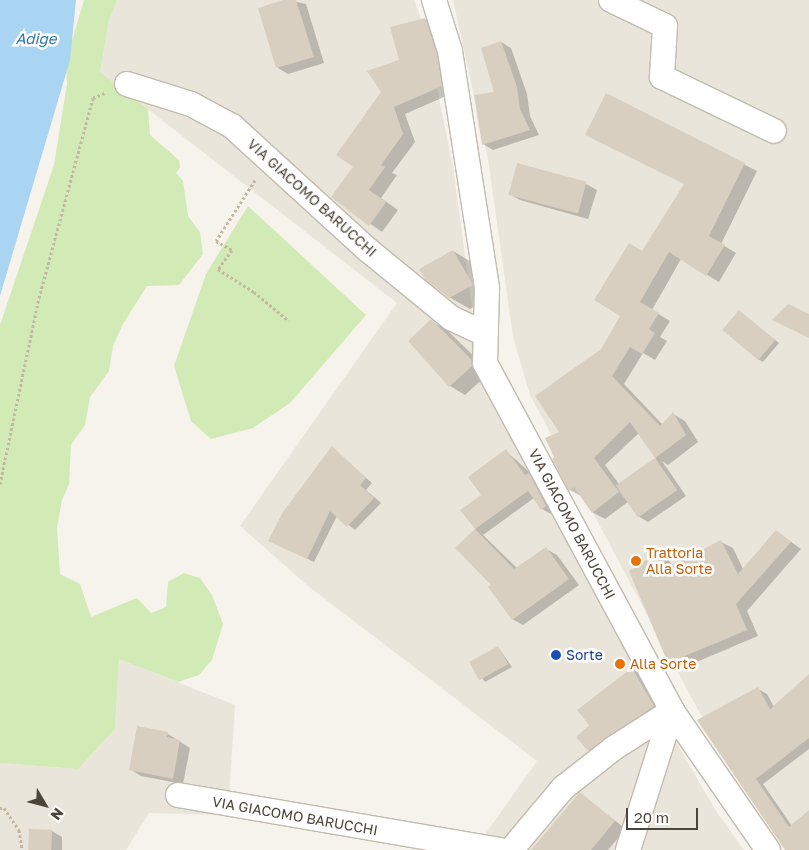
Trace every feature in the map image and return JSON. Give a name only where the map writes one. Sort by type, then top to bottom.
[{"type":"street","name":"VIA GIACOMO BARUCCHI","points":[[434,0],[452,61],[487,288],[485,363],[672,711],[768,850]]},
{"type":"street","points":[[611,0],[665,26],[662,78],[774,131]]},
{"type":"street","name":"VIA GIACOMO BARUCCHI","points":[[127,84],[191,104],[232,126],[368,250],[443,312],[486,334]]},
{"type":"street","points":[[511,850],[563,788],[614,748],[672,711]]},
{"type":"street","points":[[628,850],[672,711]]},
{"type":"street","name":"VIA GIACOMO BARUCCHI","points":[[178,796],[500,850]]},
{"type":"path","points":[[0,484],[39,298],[93,98],[127,84]]},
{"type":"path","points":[[269,159],[216,241],[232,250],[218,269],[254,292],[289,321]]},
{"type":"path","points":[[0,808],[4,808],[19,830],[22,850]]},
{"type":"shaded area","points":[[117,0],[414,0],[424,27],[453,166],[477,345],[496,409],[666,725],[716,811],[744,850],[474,850],[537,761],[308,586],[240,526],[397,303],[100,72],[109,20]]},
{"type":"shaded area","points":[[453,0],[809,0],[809,850],[747,791],[697,708],[530,395],[513,337],[488,159]]},
{"type":"shaded area","points":[[119,659],[235,705],[228,815],[149,813],[126,850],[0,850],[0,763],[78,769],[115,729]]},
{"type":"green space","points":[[84,0],[117,0],[109,20],[100,72],[148,109],[150,135],[179,160],[180,167],[176,173],[183,181],[188,216],[200,232],[203,254],[179,285],[147,286],[123,324],[113,346],[109,371],[90,397],[85,425],[71,445],[69,484],[62,500],[57,528],[60,574],[80,584],[91,617],[137,598],[151,613],[166,607],[168,582],[184,573],[200,578],[212,595],[223,624],[212,660],[199,675],[178,682],[119,659],[115,729],[78,769],[0,763],[0,325],[54,165],[67,84],[66,61]]},
{"type":"green space","points":[[248,206],[366,315],[290,403],[253,428],[211,439],[191,421],[174,366],[206,274]]},
{"type":"water","name":"Adige","points":[[0,0],[76,0],[70,60],[0,296]]},
{"type":"building","points":[[283,0],[296,0],[314,57],[276,68],[258,8]]},
{"type":"building","points":[[425,18],[437,54],[442,86],[394,107],[403,134],[381,165],[385,167],[369,190],[386,202],[369,226],[331,197],[353,167],[336,155],[381,92],[367,71],[399,60],[390,27]]},
{"type":"building","points":[[501,41],[517,87],[520,109],[530,130],[482,145],[474,95],[494,92],[481,48]]},
{"type":"building","points":[[606,93],[745,163],[709,236],[725,245],[706,276],[669,252],[640,302],[659,313],[649,329],[655,333],[642,354],[630,347],[612,376],[660,426],[673,412],[686,435],[655,458],[630,422],[594,458],[619,492],[592,513],[574,487],[569,491],[552,459],[554,457],[545,438],[559,432],[535,396],[601,349],[620,316],[594,300],[629,243],[642,251],[684,184],[585,135]]},
{"type":"building","points":[[517,163],[587,182],[578,214],[508,195]]},
{"type":"building","points":[[453,250],[473,285],[449,298],[425,279],[419,269]]},
{"type":"building","points":[[788,304],[809,314],[809,338],[772,320]]},
{"type":"building","points":[[739,310],[775,340],[758,360],[722,330]]},
{"type":"building","points":[[431,319],[471,359],[472,366],[449,387],[408,341]]},
{"type":"building","points":[[332,446],[366,478],[360,485],[374,498],[347,527],[330,511],[307,559],[268,541],[283,512]]},
{"type":"building","points":[[506,449],[525,475],[529,473],[546,506],[541,510],[528,491],[475,529],[460,510],[481,495],[468,477]]},
{"type":"building","points":[[655,458],[677,490],[638,517],[616,486]]},
{"type":"building","points":[[475,529],[514,569],[546,547],[569,579],[512,620],[488,587],[491,585],[455,548]]},
{"type":"building","points":[[776,530],[791,542],[736,604],[747,630],[668,663],[629,571],[658,552],[666,568],[721,540],[738,574]]},
{"type":"building","points":[[498,646],[508,664],[479,680],[469,662]]},
{"type":"building","points":[[632,668],[654,706],[588,751],[576,737],[589,725],[577,710]]},
{"type":"building","points":[[809,674],[809,738],[756,779],[789,827],[809,810],[809,850],[785,850],[697,720],[758,687],[770,709]]},
{"type":"building","points":[[137,726],[168,732],[167,737],[180,740],[173,779],[129,770]]},
{"type":"building","points":[[580,792],[615,821],[591,850],[531,850]]},
{"type":"building","points":[[29,829],[52,830],[51,850],[28,850]]},
{"type":"place","name":"Trattoria Alla Sorte","points":[[636,561]]},
{"type":"place","name":"Sorte","points":[[556,655]]},
{"type":"place","name":"Alla Sorte","points":[[620,664]]}]
